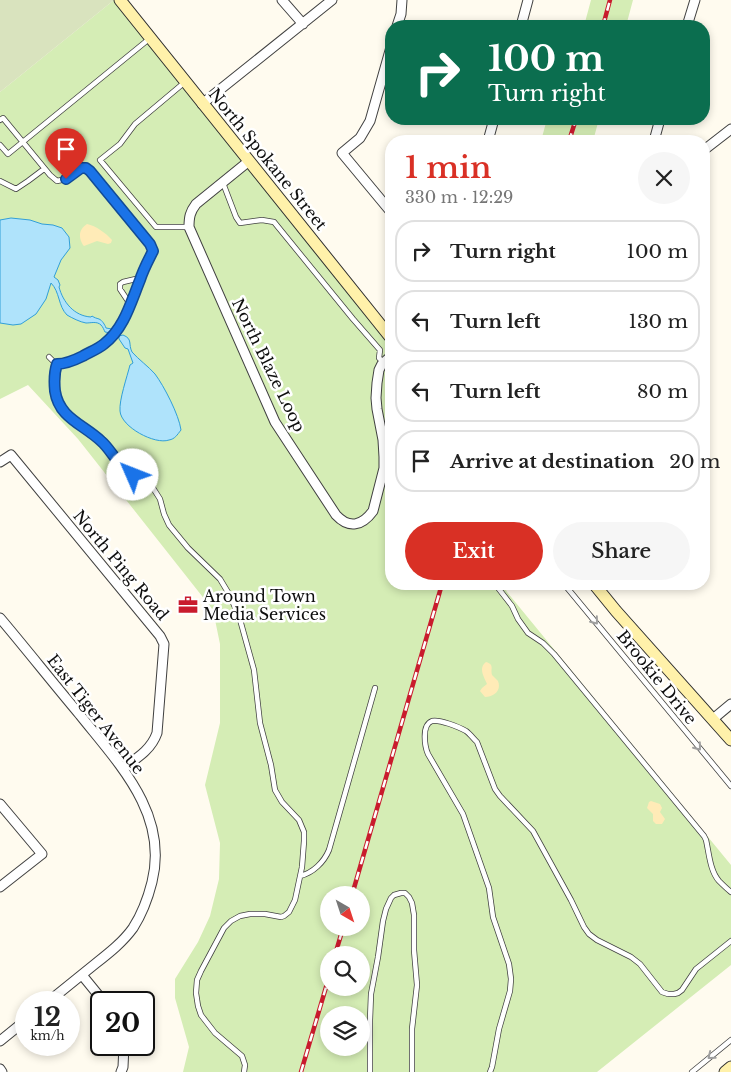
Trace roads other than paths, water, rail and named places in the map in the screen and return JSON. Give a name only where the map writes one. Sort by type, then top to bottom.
[{"type":"street","name":"North Spokane Street","points":[[120,0],[385,331]]},
{"type":"street","points":[[282,0],[303,24]]},
{"type":"street","points":[[202,104],[332,0]]},
{"type":"street","points":[[399,20],[402,0]]},
{"type":"street","points":[[523,20],[528,0]]},
{"type":"street","points":[[689,20],[695,0]]},
{"type":"street","points":[[385,68],[370,121],[360,138],[342,153],[385,205]]},
{"type":"street","points":[[710,145],[731,128]]},
{"type":"street","points":[[188,227],[191,211],[196,204],[248,161]]},
{"type":"street","name":"North Blaze Loop","points":[[188,227],[275,422],[336,515],[351,524],[363,522],[372,511],[384,468],[383,440],[376,398],[379,370],[385,363]]},
{"type":"street","name":"North Ping Road","points":[[0,462],[11,456],[163,641],[157,733],[154,742],[123,768]]},
{"type":"street","points":[[599,590],[731,740]]},
{"type":"street","name":"East Tiger Avenue","points":[[0,618],[129,776],[145,806],[152,826],[156,849],[155,871],[150,893],[134,927],[115,948],[61,991]]},
{"type":"street","points":[[713,719],[731,704]]},
{"type":"street","points":[[0,804],[42,854],[0,887]]},
{"type":"street","points":[[82,974],[95,991]]},
{"type":"street","points":[[0,1041],[15,1029]]},
{"type":"street","points":[[121,1072],[123,1056]]},
{"type":"street","points":[[725,1072],[731,1068]]},
{"type":"lane","points":[[0,145],[8,154],[150,38]]},
{"type":"lane","points":[[185,82],[135,124],[120,144],[100,160],[156,227],[188,227]]},
{"type":"lane","points":[[0,120],[3,118],[57,181],[66,179],[81,168],[86,168],[90,171],[150,244],[153,251],[120,326],[106,343],[70,362],[57,364],[49,357]]},
{"type":"lane","points":[[0,181],[16,189],[44,168]]},
{"type":"lane","points":[[223,183],[236,218],[240,223],[262,220],[274,222],[380,350],[380,358],[385,359]]},
{"type":"lane","points":[[130,304],[120,289],[120,284],[140,278]]},
{"type":"lane","points":[[57,364],[54,385],[57,400],[62,409],[74,421],[102,442],[122,466],[153,488],[169,525],[188,548],[220,578],[232,599],[241,622],[254,670],[260,723],[271,765],[275,790],[282,802],[299,820],[304,832],[303,860],[298,888],[294,903],[289,912],[281,916],[250,914],[237,917],[226,925],[197,980],[196,993],[201,1015],[215,1033],[242,1056],[245,1065],[244,1072]]},
{"type":"lane","points":[[500,590],[512,606],[528,633],[543,643],[554,654],[704,836],[713,870],[719,881],[731,892]]},
{"type":"lane","name":"Brookie Drive","points":[[569,590],[731,786]]},
{"type":"lane","points":[[300,876],[318,865],[329,850],[375,688]]},
{"type":"lane","points":[[490,1072],[502,1016],[510,991],[509,964],[493,917],[489,888],[462,814],[425,746],[427,724],[433,720],[454,725],[472,736],[480,749],[495,789],[533,831],[589,934],[636,960],[662,992],[668,994],[678,993],[696,969],[731,941]]},
{"type":"lane","points":[[370,1072],[371,994],[383,921],[391,898],[401,893],[409,897],[414,916],[417,985],[412,1029],[412,1072]]},
{"type":"lane","points":[[692,1072],[731,1040]]},
{"type":"water","points":[[11,218],[30,220],[62,228],[69,237],[70,248],[61,260],[54,277],[58,280],[63,298],[79,314],[92,316],[100,320],[106,328],[112,329],[111,333],[105,332],[98,323],[86,323],[67,315],[51,283],[46,299],[36,314],[21,324],[0,323],[0,220]]},
{"type":"water","points":[[123,335],[129,340],[132,352],[155,374],[171,401],[181,430],[173,439],[163,441],[148,437],[132,429],[122,417],[120,406],[122,395],[130,365],[133,363],[128,349],[125,348],[119,339],[119,336]]},
{"type":"railway","points":[[605,20],[610,0]]},
{"type":"railway","points":[[571,135],[574,125]]},
{"type":"railway","points":[[355,886],[440,590]]},
{"type":"railway","points":[[338,946],[341,936]]},
{"type":"railway","points":[[301,1072],[323,996]]},
{"type":"place","name":"Around Town Media Services","points":[[188,605]]}]
